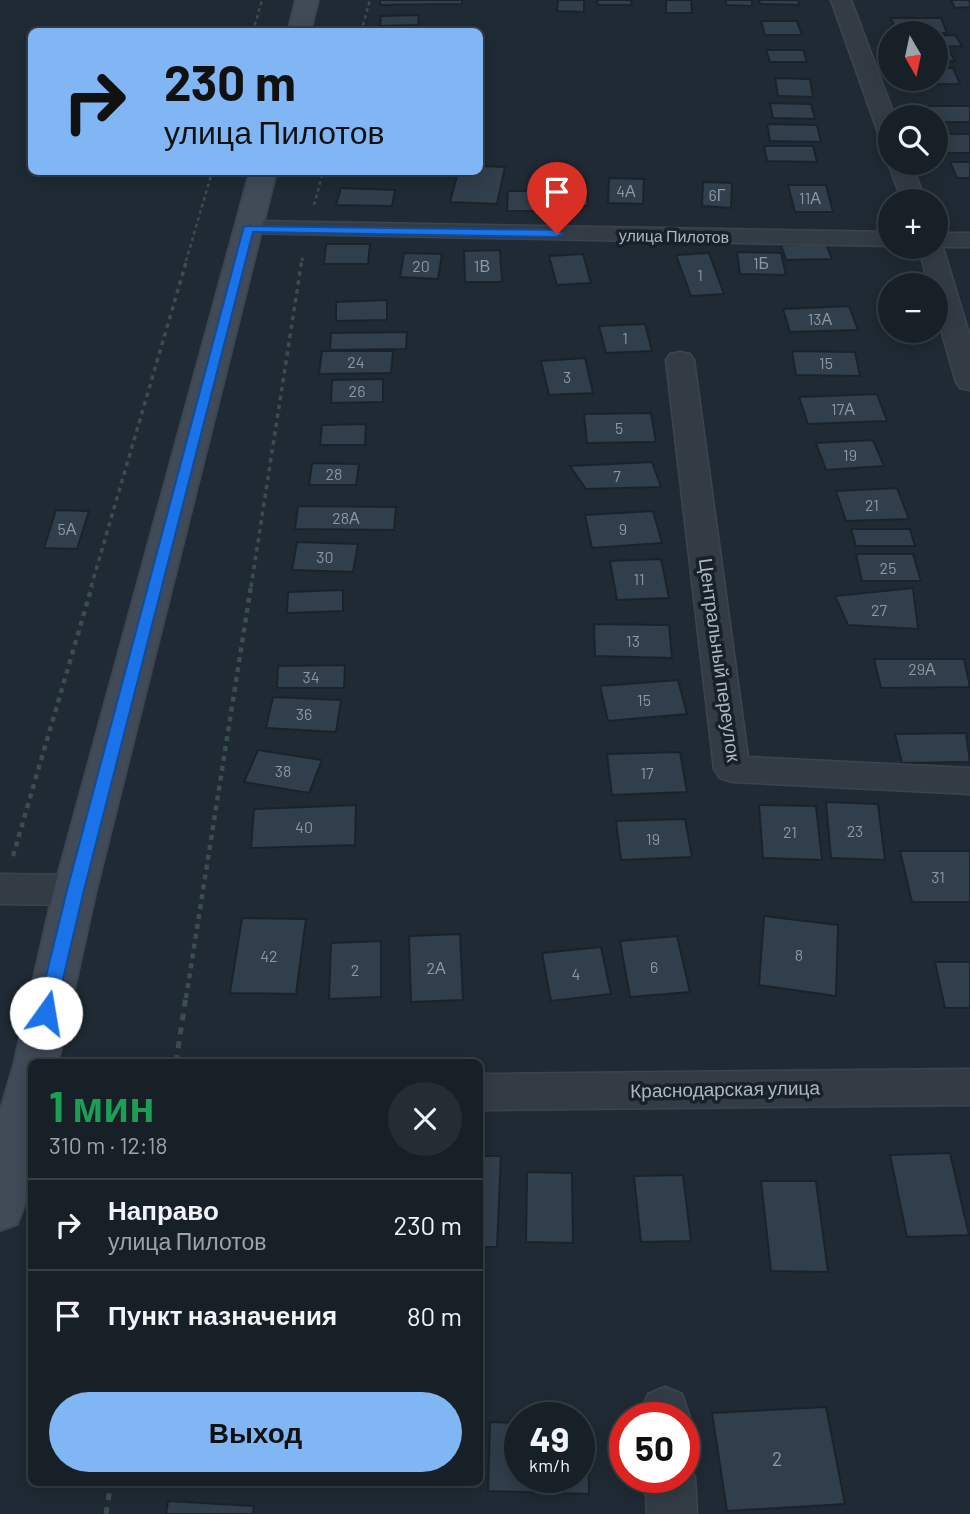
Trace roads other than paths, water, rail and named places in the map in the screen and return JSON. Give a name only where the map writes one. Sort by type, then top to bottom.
[{"type":"main road","points":[[300,28],[307,0]]},
{"type":"main road","points":[[37,1059],[75,890],[262,175]]},
{"type":"main road","points":[[0,1208],[28,1096]]},
{"type":"street","points":[[841,0],[879,105]]},
{"type":"street","name":"улица Пилотов","points":[[248,228],[878,239]]},
{"type":"street","points":[[948,240],[970,240]]},
{"type":"street","points":[[934,259],[970,382]]},
{"type":"street","name":"Центральный переулок","points":[[680,360],[732,769],[970,781]]},
{"type":"street","points":[[2,889],[75,890]]},
{"type":"street","name":"Краснодарская улица","points":[[483,1092],[970,1087]]},
{"type":"street","points":[[671,1493],[672,1514]]}]
